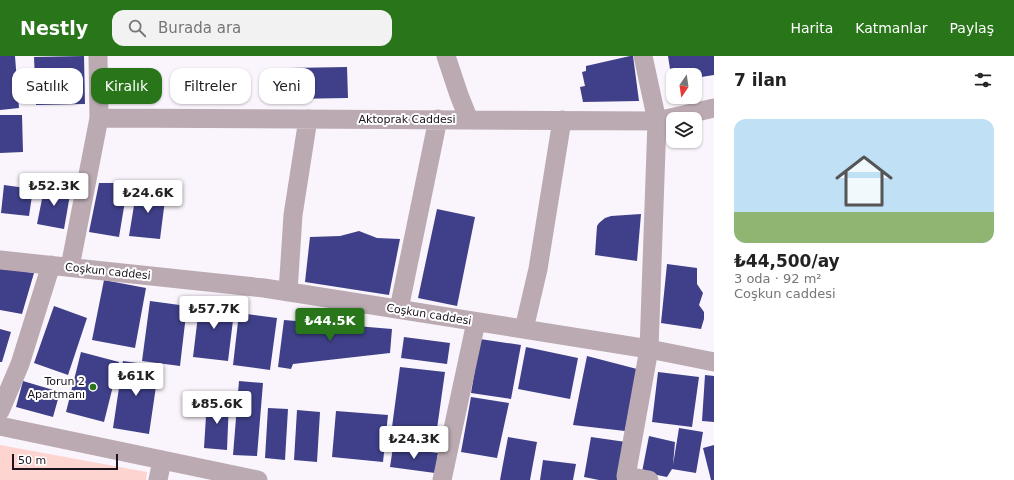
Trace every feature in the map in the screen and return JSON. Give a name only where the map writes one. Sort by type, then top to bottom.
[{"type":"street","points":[[70,267],[99,118],[98,56]]},
{"type":"street","points":[[446,56],[459,95],[470,120]]},
{"type":"street","points":[[644,56],[657,121],[649,349],[626,476],[649,480]]},
{"type":"street","name":"Aktoprak Caddesi","points":[[99,118],[657,121],[714,108]]},
{"type":"street","points":[[288,292],[294,215],[308,118]]},
{"type":"street","points":[[399,309],[438,119]]},
{"type":"street","points":[[524,329],[538,269],[562,120]]},
{"type":"street","name":"Coşkun caddesi","points":[[0,260],[256,287],[649,349],[714,362]]},
{"type":"street","points":[[0,411],[20,364],[51,265]]},
{"type":"street","points":[[442,480],[476,322]]},
{"type":"street","points":[[0,426],[258,480]]},
{"type":"street","points":[[158,480],[162,460]]},
{"type":"shaded area","points":[[0,445],[147,472],[146,480],[0,480]]},
{"type":"building","points":[[0,56],[15,56],[16,68],[12,68],[12,104],[19,104],[19,108],[0,110]]},
{"type":"building","points":[[84,56],[85,104],[36,105],[83,104],[83,68],[34,68],[34,57]]},
{"type":"building","points":[[633,56],[639,101],[583,102],[580,87],[585,86],[582,72],[586,71],[586,66]]},
{"type":"building","points":[[668,56],[714,56],[714,75],[702,77],[702,68],[670,68]]},
{"type":"building","points":[[347,67],[348,98],[315,99],[315,68],[289,68]]},
{"type":"building","points":[[0,115],[22,115],[23,152],[0,153]]},
{"type":"building","points":[[99,183],[128,183],[119,237],[89,232]]},
{"type":"building","points":[[45,184],[71,189],[64,229],[37,224]]},
{"type":"building","points":[[4,185],[33,189],[29,216],[1,213]]},
{"type":"building","points":[[137,187],[166,192],[160,239],[129,236]]},
{"type":"building","points":[[437,209],[475,217],[457,306],[418,298]]},
{"type":"building","points":[[641,214],[637,261],[595,255],[597,226],[599,223],[605,218],[611,216]]},
{"type":"building","points":[[359,231],[377,238],[400,239],[389,295],[305,282],[310,237],[340,236]]},
{"type":"building","points":[[667,264],[697,268],[697,284],[703,293],[699,305],[704,312],[704,319],[701,329],[661,323]]},
{"type":"building","points":[[0,268],[34,273],[22,314],[0,310]]},
{"type":"building","points":[[104,280],[146,288],[135,348],[92,340]]},
{"type":"building","points":[[200,299],[235,304],[228,361],[193,357]]},
{"type":"building","points":[[150,301],[187,306],[180,366],[142,361]]},
{"type":"building","points":[[54,306],[87,318],[68,375],[34,363]]},
{"type":"building","points":[[239,313],[277,318],[270,370],[233,365]]},
{"type":"building","points":[[284,320],[392,329],[390,353],[293,364],[291,369],[278,367]]},
{"type":"building","points":[[0,329],[11,332],[2,362],[0,362]]},
{"type":"building","points":[[404,337],[450,343],[447,364],[401,358]]},
{"type":"building","points":[[480,339],[521,345],[511,399],[471,393]]},
{"type":"building","points":[[526,347],[578,358],[570,399],[518,389]]},
{"type":"building","name":"Torun 2 Apartmanı","points":[[81,352],[119,362],[104,422],[66,412]]},
{"type":"building","points":[[587,356],[637,369],[625,431],[573,425]]},
{"type":"building","points":[[123,361],[159,366],[149,434],[113,428]]},
{"type":"building","points":[[400,367],[445,372],[434,450],[390,442]]},
{"type":"building","points":[[658,372],[699,377],[692,427],[652,422]]},
{"type":"building","points":[[705,375],[714,376],[714,422],[702,421]]},
{"type":"building","points":[[23,381],[60,392],[53,417],[16,407]]},
{"type":"building","points":[[239,381],[263,383],[257,456],[233,455]]},
{"type":"building","points":[[471,397],[509,403],[497,458],[461,452]]},
{"type":"building","points":[[207,400],[229,401],[227,450],[204,448]]},
{"type":"building","points":[[268,408],[288,409],[285,460],[265,458]]},
{"type":"building","points":[[297,410],[320,412],[317,462],[294,460]]},
{"type":"building","points":[[336,411],[388,415],[383,462],[332,457]]},
{"type":"building","points":[[679,428],[703,432],[696,473],[672,469],[667,477],[642,472],[649,436],[675,442],[673,465]]},
{"type":"building","points":[[508,437],[537,442],[530,480],[500,480]]},
{"type":"building","points":[[591,437],[626,442],[617,480],[599,480],[584,477]]},
{"type":"building","points":[[714,445],[714,480],[711,480],[703,448]]},
{"type":"building","points":[[393,447],[438,453],[435,473],[390,467]]},
{"type":"building","points":[[543,460],[576,464],[573,480],[540,480]]},
{"type":"place","name":"Torun 2 Apartmanı","points":[[93,387]]}]
